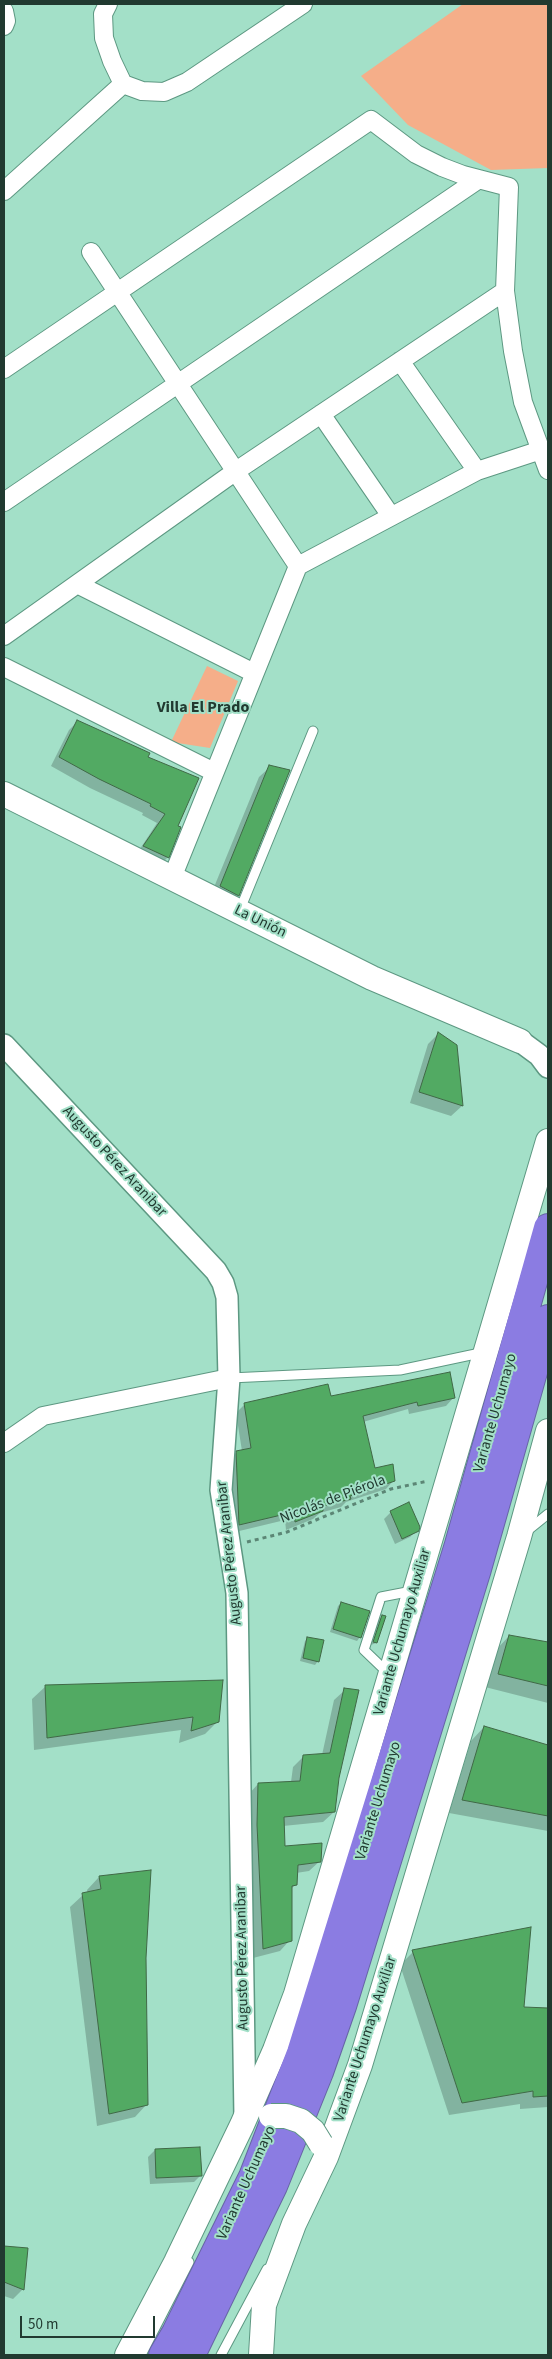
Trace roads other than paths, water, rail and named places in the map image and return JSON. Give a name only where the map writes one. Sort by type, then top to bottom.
[{"type":"highway","name":"Variante Uchumayo","points":[[163,2355],[176,2333],[254,2177],[301,2053],[458,1548],[548,1228]]},
{"type":"highway","name":"Variante Uchumayo","points":[[191,2355],[273,2186],[319,2072],[342,2006],[477,1569],[548,1319]]},
{"type":"main road","name":"La Unión","points":[[4,794],[372,978],[520,1041]]},
{"type":"main road","name":"Variante Uchumayo Auxiliar","points":[[243,2122],[276,2050],[296,1994],[446,1480],[548,1141]]},
{"type":"main road","name":"Variante Uchumayo Auxiliar","points":[[323,2150],[360,2065],[519,1537],[548,1431]]},
{"type":"main road","points":[[243,2122],[271,2116],[286,2116],[301,2121],[313,2131],[323,2150],[264,2305],[261,2355]]},
{"type":"main road","name":"Variante Uchumayo","points":[[126,2355],[176,2262],[243,2122]]},
{"type":"street","points":[[108,4],[103,14],[104,38],[112,62],[123,84],[142,91],[164,92],[187,82],[303,4]]},
{"type":"street","points":[[4,11],[6,21],[4,26]]},
{"type":"street","points":[[4,190],[123,84]]},
{"type":"street","points":[[4,369],[371,120],[416,154],[442,167],[510,187],[505,291],[513,351],[523,402],[548,470]]},
{"type":"street","points":[[4,502],[479,179]]},
{"type":"street","points":[[91,252],[298,566]]},
{"type":"street","points":[[4,636],[236,471],[505,291]]},
{"type":"street","points":[[400,361],[476,471]]},
{"type":"street","points":[[321,414],[391,516]]},
{"type":"street","points":[[172,878],[298,566],[476,471],[541,450]]},
{"type":"street","points":[[77,584],[254,673]]},
{"type":"street","points":[[4,667],[214,772]]},
{"type":"street","name":"La Unión","points":[[520,1041],[548,1042]]},
{"type":"street","name":"La Unión","points":[[520,1041],[539,1055],[548,1067]]},
{"type":"street","name":"Augusto Pérez Aranibar","points":[[4,1045],[216,1271],[223,1283],[227,1297],[230,1378],[221,1490],[237,1593],[243,2122]]},
{"type":"street","points":[[4,1443],[43,1416],[230,1378]]},
{"type":"lane","points":[[239,912],[313,731]]},
{"type":"lane","points":[[230,1378],[400,1370],[485,1352]]},
{"type":"lane","points":[[519,1537],[548,1514]]},
{"type":"lane","points":[[390,1675],[364,1650],[381,1597],[415,1590]]},
{"type":"lane","points":[[238,2157],[243,2122]]},
{"type":"lane","points":[[221,2355],[255,2289],[294,2224]]},
{"type":"lane","points":[[141,2355],[193,2253]]},
{"type":"district","name":"Villa El Prado","points":[[203,708]]}]
